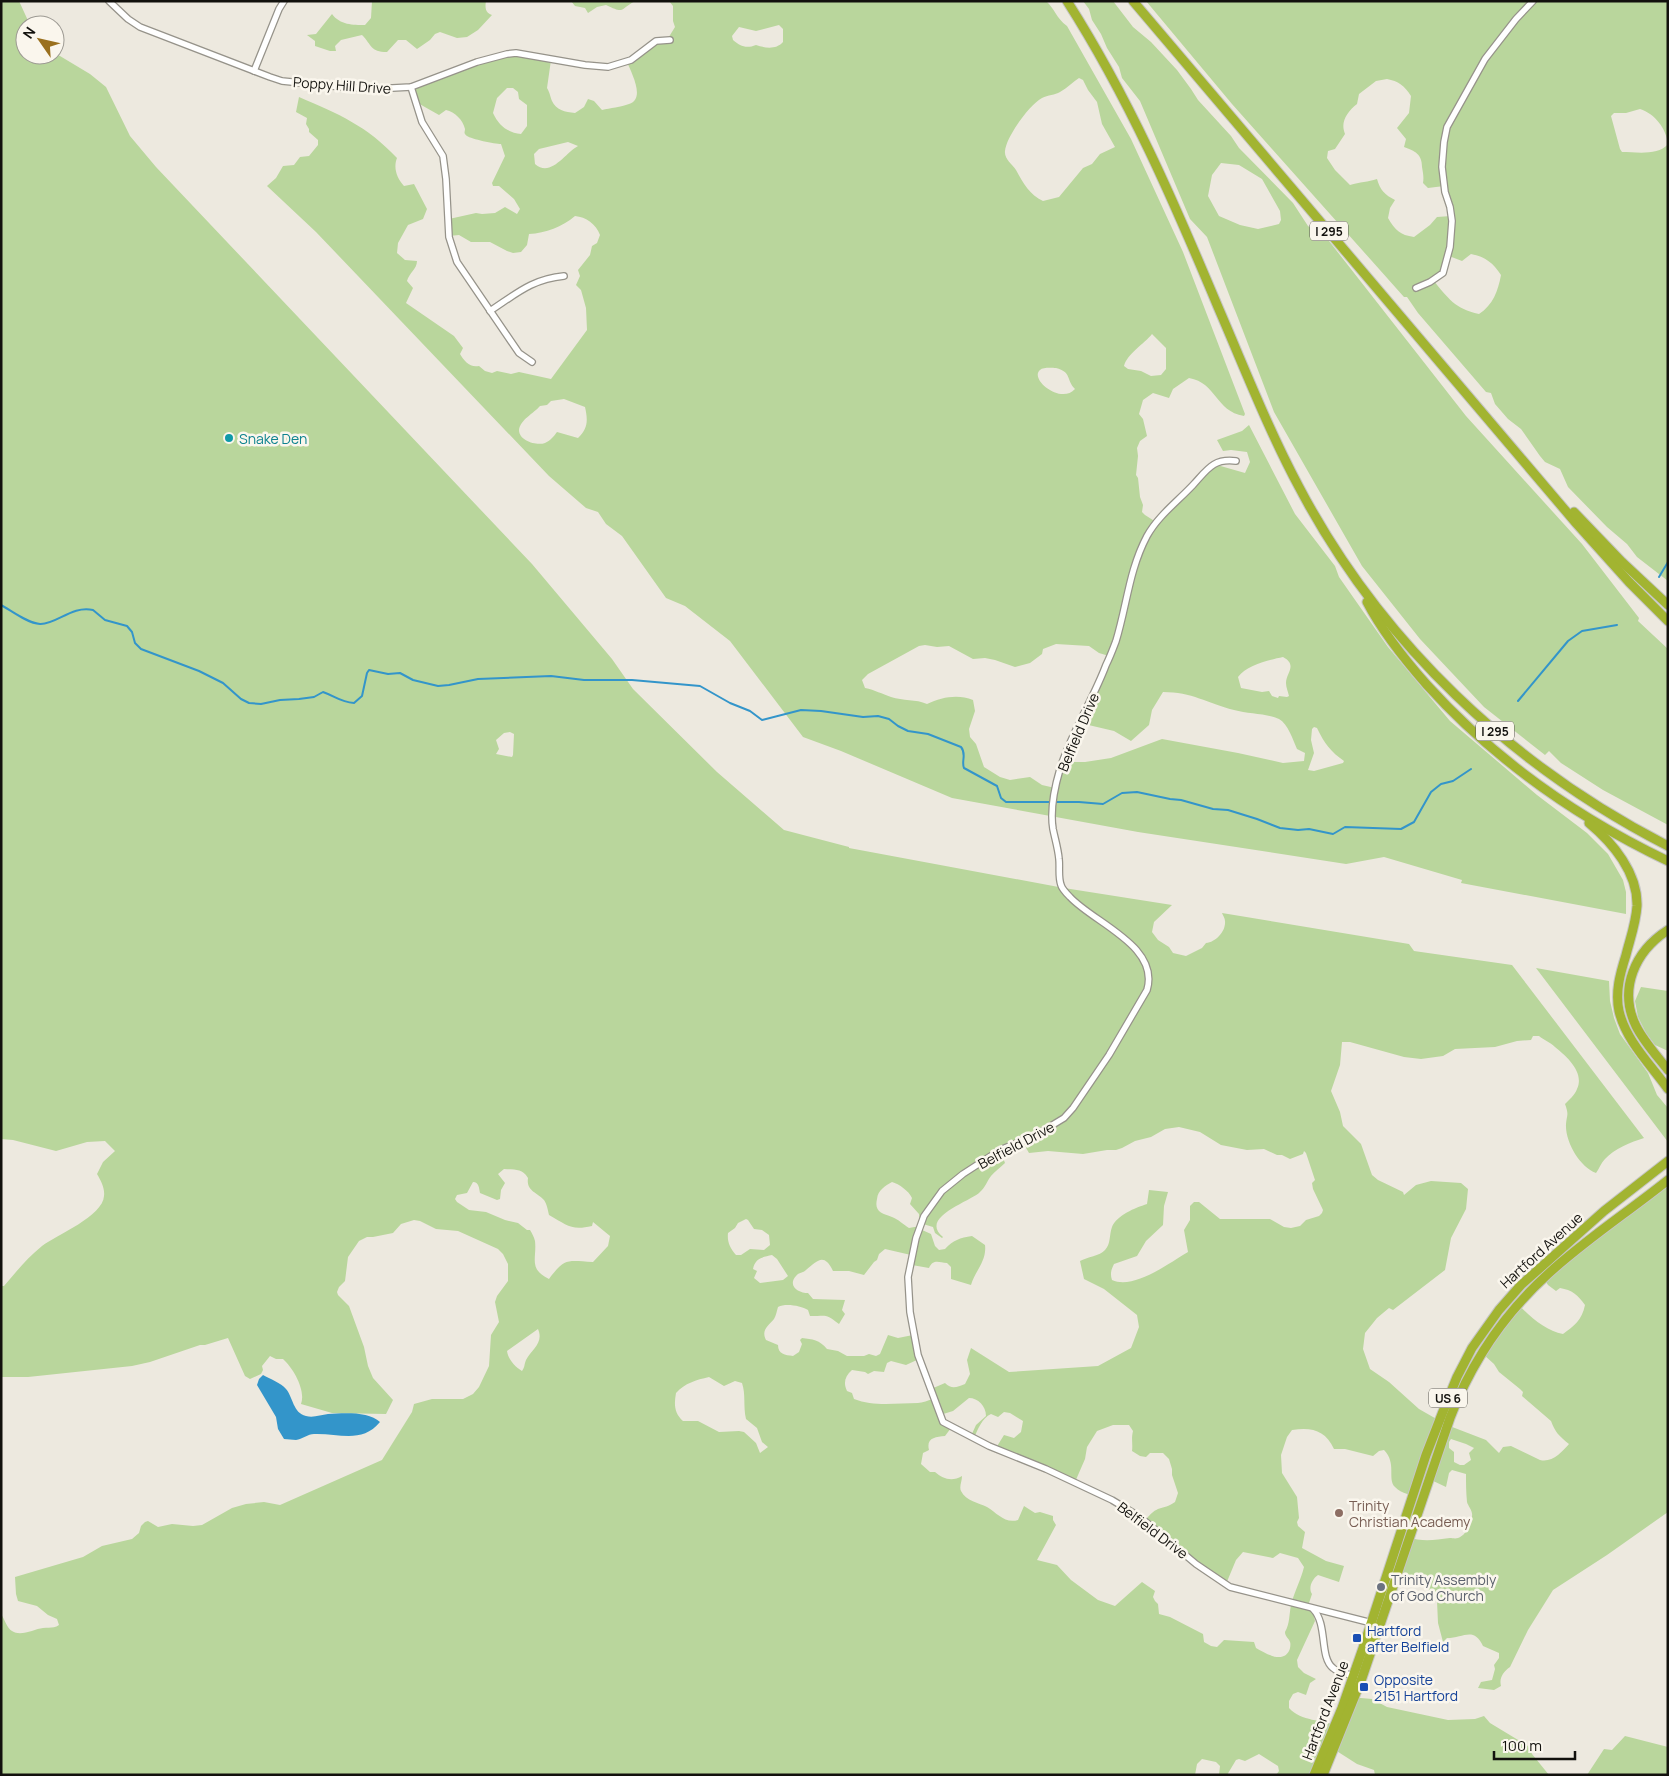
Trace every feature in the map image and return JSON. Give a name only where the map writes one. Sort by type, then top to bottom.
[{"type":"highway","name":"I 295","points":[[1067,1],[1120,90],[1151,152],[1260,406],[1289,468],[1327,537],[1355,578],[1410,647],[1443,684],[1486,724],[1524,756],[1564,785],[1614,817],[1668,846]]},
{"type":"highway","name":"I 295","points":[[1134,1],[1598,548],[1668,621]]},
{"type":"highway","points":[[1525,462],[1668,605]]},
{"type":"highway","points":[[1355,578],[1370,608],[1389,638],[1434,692],[1475,733],[1560,799],[1610,830],[1668,861]]},
{"type":"highway","points":[[1560,799],[1610,842],[1621,856],[1632,878],[1637,895],[1637,912],[1618,983],[1620,1011],[1623,1023],[1631,1039],[1668,1089]]},
{"type":"highway","points":[[1668,930],[1650,944],[1637,960],[1630,980],[1629,999],[1631,1014],[1637,1029],[1668,1070]]},
{"type":"highway","name":"Hartford Avenue","points":[[1314,1775],[1358,1677],[1372,1624],[1426,1455],[1451,1390],[1472,1348],[1499,1310],[1526,1280],[1604,1211],[1668,1162]]},
{"type":"highway","name":"Hartford Avenue","points":[[1323,1775],[1444,1435],[1460,1392],[1476,1362],[1503,1322],[1549,1273],[1668,1180]]},
{"type":"street","name":"Poppy Hill Drive","points":[[109,1],[128,20],[140,27],[282,81],[374,89],[411,88],[477,62],[507,54],[608,67],[631,60],[656,41],[670,40]]},
{"type":"street","points":[[254,71],[284,1]]},
{"type":"street","points":[[1416,288],[1430,282],[1443,272],[1450,247],[1452,221],[1442,166],[1447,127],[1485,59],[1533,1]]},
{"type":"street","points":[[411,88],[422,122],[443,156],[450,237],[457,262],[519,353],[532,362]]},
{"type":"street","points":[[490,311],[530,284],[548,277],[564,276]]},
{"type":"street","name":"Belfield Drive","points":[[1236,461],[1225,460],[1217,462],[1209,468],[1168,509],[1147,536],[1128,586],[1116,642],[1060,770],[1053,814],[1053,828],[1058,848],[1061,885],[1074,902],[1114,930],[1135,949],[1145,963],[1149,982],[1143,997],[1109,1055],[1073,1108],[1064,1118],[1036,1135],[1000,1150],[975,1166],[942,1191],[924,1216],[916,1238],[907,1285],[911,1320],[918,1355],[940,1416],[943,1422],[950,1427],[1112,1500],[1140,1517],[1196,1564],[1230,1587],[1372,1624]]},
{"type":"street","points":[[1312,1608],[1320,1619],[1328,1664],[1334,1670],[1358,1677]]},
{"type":"green space","points":[[1,1],[19,1],[25,15],[15,15],[15,65],[65,65],[65,59],[90,74],[106,87],[130,136],[156,167],[532,564],[612,659],[633,689],[717,772],[784,830],[849,848],[1064,888],[1172,905],[1154,922],[1152,932],[1173,953],[1186,956],[1202,948],[1206,943],[1213,941],[1220,935],[1225,925],[1222,913],[1409,944],[1414,951],[1512,965],[1644,1138],[1613,1152],[1596,1173],[1584,1165],[1571,1146],[1566,1131],[1567,1113],[1565,1104],[1577,1089],[1579,1083],[1576,1071],[1564,1055],[1539,1036],[1533,1036],[1531,1040],[1517,1041],[1495,1047],[1455,1049],[1443,1056],[1421,1059],[1404,1057],[1350,1042],[1342,1042],[1340,1065],[1331,1091],[1340,1112],[1343,1126],[1361,1144],[1372,1175],[1403,1192],[1404,1195],[1416,1185],[1431,1181],[1461,1183],[1468,1189],[1466,1209],[1451,1238],[1445,1270],[1393,1310],[1389,1308],[1377,1318],[1365,1333],[1363,1349],[1370,1369],[1389,1382],[1419,1409],[1447,1425],[1486,1440],[1499,1453],[1503,1447],[1511,1446],[1540,1460],[1544,1461],[1553,1458],[1569,1444],[1558,1434],[1551,1421],[1522,1396],[1523,1392],[1499,1372],[1494,1364],[1484,1355],[1490,1334],[1515,1301],[1543,1326],[1563,1334],[1571,1328],[1580,1319],[1585,1305],[1571,1292],[1560,1288],[1556,1291],[1548,1285],[1541,1274],[1668,1183],[1668,1512],[1553,1590],[1528,1630],[1510,1667],[1502,1675],[1501,1686],[1494,1690],[1478,1688],[1481,1682],[1492,1680],[1495,1669],[1494,1665],[1499,1658],[1499,1653],[1483,1646],[1476,1636],[1468,1634],[1447,1638],[1443,1642],[1438,1623],[1437,1601],[1432,1592],[1414,1581],[1395,1573],[1407,1537],[1434,1540],[1461,1537],[1466,1532],[1471,1523],[1472,1514],[1467,1502],[1466,1474],[1452,1470],[1449,1473],[1446,1487],[1429,1479],[1421,1498],[1404,1493],[1395,1487],[1392,1480],[1390,1460],[1384,1450],[1379,1451],[1373,1456],[1345,1449],[1334,1449],[1322,1434],[1306,1429],[1292,1430],[1287,1437],[1281,1455],[1282,1473],[1297,1497],[1299,1518],[1297,1522],[1298,1526],[1305,1532],[1302,1548],[1326,1561],[1344,1566],[1339,1582],[1318,1575],[1311,1584],[1312,1594],[1308,1606],[1312,1608],[1315,1621],[1297,1660],[1298,1667],[1304,1673],[1316,1679],[1310,1683],[1306,1695],[1298,1692],[1293,1694],[1289,1701],[1289,1708],[1300,1716],[1338,1726],[1350,1697],[1372,1699],[1387,1707],[1448,1720],[1475,1719],[1484,1716],[1490,1723],[1528,1746],[1549,1775],[1375,1775],[1374,1770],[1357,1764],[1332,1748],[1320,1775],[1276,1775],[1279,1771],[1278,1766],[1259,1754],[1245,1761],[1236,1760],[1227,1775],[1219,1775],[1220,1766],[1216,1762],[1202,1759],[1197,1764],[1195,1775],[1,1775],[1,1614],[9,1628],[16,1633],[59,1625],[57,1619],[48,1615],[37,1606],[18,1601],[15,1577],[83,1557],[102,1546],[132,1539],[139,1533],[141,1526],[148,1521],[158,1527],[172,1524],[202,1525],[232,1508],[246,1504],[264,1502],[280,1505],[382,1460],[412,1412],[414,1404],[432,1399],[463,1399],[473,1394],[479,1387],[489,1366],[491,1335],[499,1322],[495,1302],[508,1281],[508,1264],[498,1249],[458,1231],[436,1229],[414,1220],[401,1224],[393,1233],[367,1237],[359,1241],[348,1257],[345,1281],[337,1292],[349,1306],[373,1378],[393,1400],[386,1414],[332,1413],[301,1404],[302,1393],[298,1380],[283,1359],[276,1359],[270,1356],[262,1366],[261,1374],[250,1379],[245,1376],[228,1338],[132,1366],[28,1377],[1,1377],[1,1286],[4,1286],[42,1246],[88,1218],[96,1211],[102,1203],[104,1196],[97,1174],[103,1162],[115,1151],[105,1141],[87,1142],[56,1151],[13,1140],[1,1139]],"holes":[[[510,732],[514,734],[512,757],[496,754],[499,749],[496,740],[504,733]],[[1179,1127],[1200,1132],[1221,1145],[1247,1150],[1264,1149],[1290,1159],[1303,1154],[1304,1151],[1315,1180],[1312,1183],[1313,1189],[1323,1210],[1322,1213],[1319,1216],[1306,1220],[1300,1226],[1291,1228],[1284,1227],[1270,1219],[1220,1219],[1199,1202],[1194,1202],[1190,1206],[1190,1220],[1184,1230],[1188,1252],[1141,1278],[1121,1282],[1112,1280],[1111,1272],[1114,1264],[1137,1256],[1146,1241],[1163,1225],[1164,1206],[1168,1192],[1149,1190],[1147,1204],[1127,1212],[1114,1223],[1105,1250],[1100,1254],[1080,1261],[1084,1279],[1104,1289],[1137,1315],[1139,1327],[1131,1348],[1098,1366],[1009,1372],[971,1348],[967,1360],[970,1374],[965,1384],[952,1387],[945,1383],[931,1389],[933,1399],[921,1403],[878,1404],[854,1399],[852,1393],[847,1391],[846,1377],[852,1370],[868,1374],[874,1371],[884,1372],[887,1363],[891,1361],[906,1365],[919,1359],[913,1335],[898,1338],[888,1335],[880,1354],[876,1356],[869,1354],[864,1356],[847,1356],[838,1351],[827,1349],[816,1340],[802,1338],[800,1340],[802,1344],[799,1352],[790,1356],[782,1354],[778,1345],[766,1340],[764,1333],[775,1318],[778,1307],[781,1306],[801,1307],[808,1310],[810,1316],[826,1316],[839,1324],[845,1314],[842,1310],[845,1300],[813,1299],[808,1293],[801,1292],[793,1286],[797,1275],[820,1260],[827,1262],[833,1271],[849,1271],[864,1275],[877,1260],[879,1254],[885,1249],[911,1255],[912,1265],[929,1268],[934,1262],[947,1263],[951,1267],[951,1279],[971,1285],[983,1261],[985,1245],[972,1236],[957,1240],[945,1249],[939,1250],[935,1246],[931,1234],[920,1229],[923,1224],[933,1227],[935,1233],[942,1238],[937,1230],[937,1223],[949,1210],[975,1196],[982,1190],[991,1176],[1005,1163],[1000,1150],[1022,1141],[1029,1153],[1048,1151],[1083,1154],[1116,1150],[1135,1141],[1151,1137],[1165,1129]],[[504,1169],[518,1170],[523,1173],[528,1178],[530,1189],[545,1202],[549,1215],[565,1224],[579,1228],[592,1226],[593,1222],[610,1236],[608,1246],[593,1262],[568,1262],[559,1267],[549,1279],[542,1275],[536,1267],[535,1241],[530,1230],[527,1230],[518,1223],[486,1212],[469,1210],[455,1199],[457,1195],[467,1193],[473,1182],[478,1184],[480,1193],[497,1200],[500,1199],[501,1190],[505,1183],[498,1174]],[[892,1182],[909,1193],[912,1198],[910,1204],[919,1214],[920,1226],[909,1228],[878,1209],[876,1203],[880,1191]],[[746,1219],[754,1229],[762,1230],[769,1235],[770,1245],[764,1250],[750,1249],[741,1255],[736,1255],[729,1245],[728,1239],[728,1233],[738,1223]],[[772,1255],[777,1259],[788,1276],[783,1280],[760,1283],[754,1278],[757,1271],[753,1269],[754,1265],[760,1259]],[[538,1329],[540,1338],[526,1360],[522,1371],[512,1362],[507,1351]],[[709,1377],[724,1386],[735,1381],[742,1383],[746,1419],[757,1428],[762,1442],[768,1447],[760,1453],[756,1443],[744,1432],[719,1432],[698,1421],[683,1421],[675,1408],[676,1393],[687,1384]],[[969,1398],[981,1403],[985,1409],[986,1416],[976,1425],[971,1436],[974,1438],[985,1418],[991,1414],[998,1417],[1004,1412],[1010,1413],[1023,1421],[1021,1432],[1014,1438],[1004,1435],[996,1448],[1075,1482],[1085,1459],[1087,1447],[1097,1431],[1113,1425],[1129,1425],[1133,1431],[1132,1451],[1146,1457],[1150,1453],[1163,1453],[1169,1459],[1178,1493],[1175,1502],[1156,1510],[1145,1521],[1226,1584],[1236,1560],[1243,1552],[1273,1558],[1280,1553],[1298,1558],[1304,1567],[1292,1600],[1289,1622],[1285,1632],[1290,1643],[1289,1651],[1286,1655],[1278,1657],[1269,1655],[1256,1648],[1254,1642],[1224,1640],[1217,1647],[1211,1646],[1204,1642],[1203,1634],[1170,1617],[1159,1614],[1158,1604],[1153,1597],[1155,1591],[1142,1582],[1115,1606],[1098,1600],[1071,1580],[1057,1565],[1037,1560],[1056,1525],[1053,1516],[1040,1512],[1035,1513],[1024,1506],[1018,1520],[1005,1519],[963,1494],[960,1488],[962,1476],[955,1479],[944,1478],[935,1472],[930,1472],[921,1464],[923,1453],[929,1450],[930,1441],[945,1436],[951,1428],[940,1415],[953,1411]],[[1451,1439],[1474,1448],[1469,1453],[1471,1460],[1464,1465],[1454,1462],[1454,1452],[1449,1448]]]},
{"type":"green space","points":[[372,1],[486,1],[486,10],[492,15],[478,30],[467,37],[457,38],[440,32],[417,49],[406,40],[398,40],[387,52],[377,51],[362,35],[341,40],[335,46],[336,51],[330,51],[315,46],[315,41],[307,35],[316,34],[332,14],[343,22],[365,25],[371,18]]},
{"type":"green space","points":[[571,1],[635,1],[622,10],[606,5],[597,7],[588,13],[585,8],[575,6]]},
{"type":"green space","points":[[669,1],[1046,1],[1060,20],[1067,26],[1131,139],[1183,252],[1245,414],[1244,416],[1227,409],[1205,385],[1189,378],[1173,389],[1169,398],[1153,393],[1143,400],[1139,414],[1143,419],[1147,436],[1140,441],[1137,448],[1136,475],[1143,505],[1142,512],[1156,522],[1210,467],[1217,465],[1245,473],[1250,462],[1247,452],[1223,451],[1217,440],[1242,431],[1249,425],[1295,514],[1335,566],[1339,577],[1388,647],[1450,721],[1537,795],[1587,833],[1608,854],[1623,880],[1626,892],[1626,914],[1461,883],[1462,880],[1384,857],[1346,864],[1138,832],[952,798],[803,737],[730,641],[685,606],[666,598],[622,536],[606,524],[598,512],[586,508],[549,476],[316,232],[267,186],[276,178],[283,166],[294,165],[300,157],[309,156],[318,145],[318,140],[309,132],[306,124],[307,118],[296,112],[299,97],[340,115],[375,137],[397,158],[396,173],[399,180],[404,186],[414,184],[427,209],[423,219],[408,225],[398,243],[397,253],[405,260],[417,261],[407,281],[413,288],[406,303],[454,336],[463,348],[460,354],[470,365],[479,366],[485,371],[492,373],[497,371],[511,374],[519,372],[551,379],[587,330],[586,308],[581,290],[576,285],[580,276],[578,270],[590,255],[592,246],[597,243],[600,235],[590,222],[575,216],[554,229],[529,234],[527,245],[521,252],[513,253],[490,242],[471,242],[459,235],[449,236],[449,219],[476,213],[495,213],[505,207],[517,214],[520,209],[514,199],[499,186],[493,186],[492,183],[505,156],[501,144],[473,139],[467,136],[464,126],[458,117],[452,113],[446,110],[439,115],[416,102],[414,89],[496,58],[518,55],[551,60],[547,88],[552,101],[561,110],[575,113],[584,107],[588,99],[594,101],[602,110],[626,105],[634,101],[637,91],[627,62],[658,39],[667,40],[675,27],[673,6]],"holes":[[[779,25],[783,29],[783,42],[774,47],[743,46],[733,40],[732,36],[739,27],[756,31]],[[1079,78],[1083,80],[1097,102],[1102,124],[1115,147],[1100,154],[1092,164],[1083,168],[1059,197],[1043,201],[1027,188],[1007,159],[1005,151],[1006,145],[1019,122],[1031,107],[1044,97],[1060,92]],[[507,88],[513,88],[518,92],[519,99],[527,105],[527,126],[521,134],[512,132],[504,128],[493,113],[497,98]],[[568,142],[578,146],[552,166],[541,168],[535,164],[534,154],[539,149]],[[1152,334],[1166,348],[1166,369],[1161,375],[1151,376],[1141,371],[1128,369],[1124,366],[1129,357]],[[1056,368],[1067,374],[1075,389],[1069,393],[1062,394],[1048,389],[1039,379],[1038,374],[1041,369]],[[564,399],[585,407],[586,424],[584,431],[578,438],[557,432],[547,442],[538,444],[529,442],[522,437],[519,430],[522,423],[540,406],[547,405],[551,401]],[[1056,644],[1089,646],[1099,653],[1109,656],[1080,723],[1114,731],[1131,741],[1149,725],[1152,710],[1163,692],[1173,692],[1199,698],[1234,710],[1279,719],[1288,728],[1297,749],[1305,753],[1304,761],[1283,763],[1162,739],[1111,758],[1085,762],[1063,762],[1055,788],[1042,785],[1030,777],[1010,780],[1000,777],[984,767],[976,744],[970,737],[969,729],[975,711],[973,700],[962,697],[950,697],[927,704],[896,698],[865,688],[862,680],[868,674],[919,646],[925,645],[949,646],[973,659],[985,658],[1015,667],[1030,663],[1042,654],[1043,649]],[[1283,657],[1290,663],[1291,666],[1286,679],[1289,696],[1279,696],[1278,698],[1272,696],[1269,691],[1262,692],[1241,688],[1238,677],[1242,673],[1253,666]],[[1314,727],[1317,728],[1332,751],[1344,761],[1343,763],[1314,771],[1308,770],[1314,753],[1311,740]]]},
{"type":"green space","points":[[1083,1],[1113,1],[1133,27],[1151,42],[1177,70],[1198,100],[1231,136],[1239,148],[1293,203],[1308,226],[1329,241],[1466,416],[1582,544],[1639,618],[1638,621],[1668,649],[1668,825],[1603,790],[1561,763],[1549,751],[1545,755],[1484,707],[1420,639],[1362,566],[1274,412],[1207,237],[1190,219],[1140,101],[1122,78],[1119,67],[1092,20],[1089,9]],"holes":[[[1221,163],[1239,165],[1262,179],[1280,211],[1281,220],[1279,224],[1258,229],[1240,225],[1219,216],[1208,196],[1212,175]]]},
{"type":"green space","points":[[1146,1],[1668,1],[1668,144],[1668,581],[1637,557],[1627,544],[1607,527],[1568,487],[1560,469],[1545,462],[1521,429],[1508,419],[1495,404],[1491,393],[1486,392],[1418,313],[1407,297],[1404,297],[1232,104]],"holes":[[[1387,79],[1395,81],[1401,84],[1411,96],[1409,113],[1397,128],[1406,139],[1404,147],[1415,152],[1421,159],[1423,183],[1428,188],[1444,186],[1451,216],[1437,217],[1414,237],[1401,233],[1388,218],[1390,208],[1395,200],[1383,192],[1377,179],[1350,185],[1335,170],[1327,158],[1328,151],[1335,149],[1345,134],[1344,121],[1350,110],[1357,104],[1359,94],[1376,81]],[[1640,109],[1650,114],[1659,122],[1665,132],[1668,144],[1664,148],[1653,152],[1622,152],[1611,116],[1614,113],[1626,113]],[[1471,254],[1481,257],[1492,264],[1501,275],[1494,297],[1479,314],[1458,306],[1433,280],[1443,271],[1449,256],[1462,261]]]},
{"type":"green space","points":[[1536,968],[1609,981],[1610,1001],[1620,1034],[1648,1073],[1657,1095],[1668,1108],[1668,1142]]},
{"type":"green space","points":[[1641,987],[1668,991],[1668,1051],[1655,1045],[1638,1017],[1635,1001]]},
{"type":"green space","points":[[1625,1736],[1668,1747],[1668,1775],[1587,1775],[1604,1749],[1612,1750]]},
{"type":"water","points":[[263,1375],[286,1389],[298,1412],[306,1416],[341,1413],[363,1414],[380,1422],[373,1429],[358,1435],[314,1434],[296,1440],[284,1439],[278,1429],[276,1417],[257,1385]]},
{"type":"waterway","points":[[1659,577],[1668,562]]},
{"type":"waterway","points":[[1,605],[25,619],[40,624],[52,622],[78,610],[93,610],[105,620],[127,626],[132,632],[135,643],[141,649],[199,671],[223,683],[241,699],[249,703],[261,704],[314,697],[323,692],[341,700],[354,703],[362,696],[369,670],[388,674],[400,673],[413,680],[438,686],[478,679],[551,676],[584,680],[632,680],[700,686],[730,703],[750,711],[762,720],[801,710],[863,717],[878,716],[889,719],[908,731],[928,734],[961,747],[964,752],[964,768],[997,786],[1001,798],[1006,802],[1079,802],[1103,804],[1122,793],[1137,792],[1181,800],[1213,809],[1228,810],[1280,828],[1309,829],[1333,834],[1345,827],[1401,829],[1414,822],[1431,792],[1441,784],[1453,781],[1471,769]]},
{"type":"waterway","points":[[1518,701],[1568,641],[1582,631],[1617,625]]},
{"type":"place","name":"Snake Den","points":[[229,438]]},
{"type":"place","name":"Trinity Christian Academy","points":[[1339,1513]]},
{"type":"place","name":"Trinity Assembly of God Church","points":[[1381,1587]]},
{"type":"place","name":"Hartford after Belfield","points":[[1357,1638]]},
{"type":"place","name":"Opposite 2151 Hartford","points":[[1364,1687]]}]
